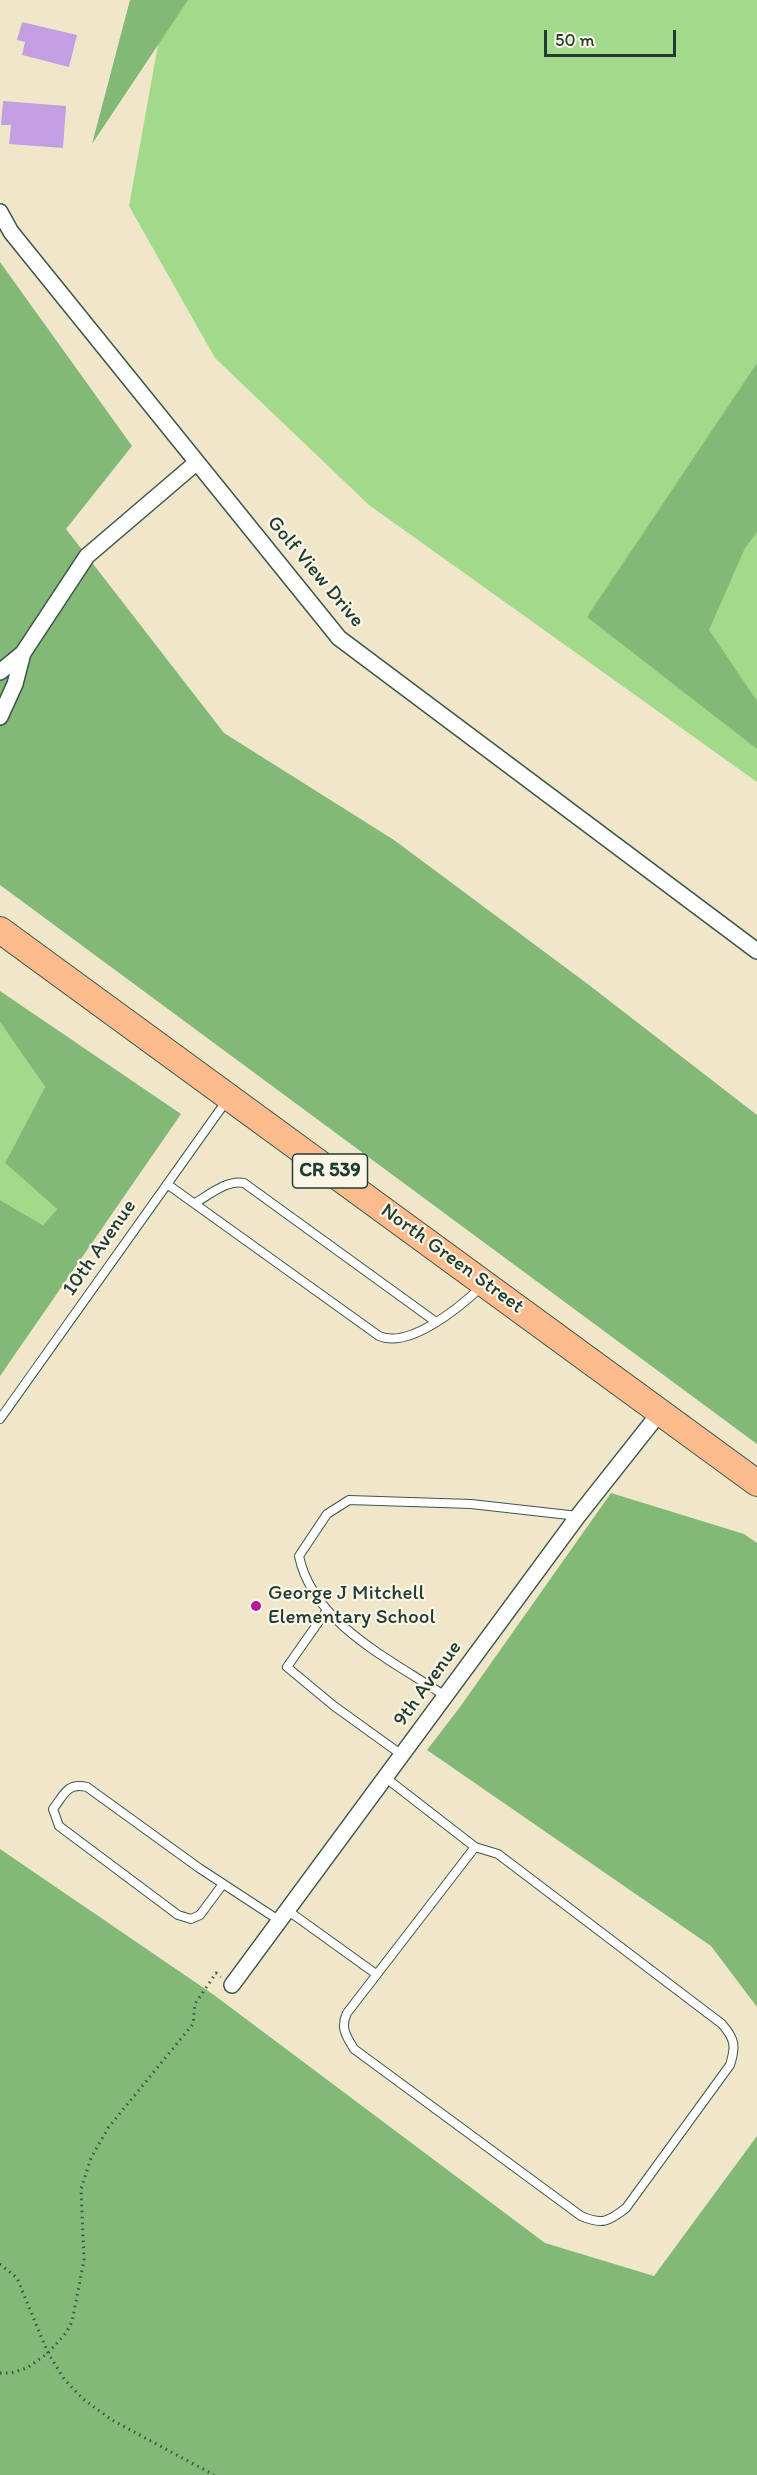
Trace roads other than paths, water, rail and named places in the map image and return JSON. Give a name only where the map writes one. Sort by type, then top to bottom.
[{"type":"main road","name":"North Green Street","points":[[0,930],[757,1483]]},
{"type":"street","name":"Golf View Drive","points":[[0,212],[12,232],[339,638],[757,951]]},
{"type":"street","points":[[0,672],[23,653],[87,556],[197,462]]},
{"type":"street","points":[[0,717],[15,684],[23,653]]},
{"type":"street","name":"9th Avenue","points":[[232,1985],[578,1516],[661,1411]]},
{"type":"lane","name":"10th Avenue","points":[[0,1419],[229,1097]]},
{"type":"lane","points":[[195,1203],[236,1181],[244,1183],[436,1322]]},
{"type":"lane","points":[[167,1184],[387,1339],[399,1339],[436,1322],[460,1306],[485,1283]]},
{"type":"lane","points":[[445,1696],[344,1628],[327,1610],[303,1576],[299,1556],[327,1514],[349,1500],[471,1504],[578,1516]]},
{"type":"lane","points":[[327,1610],[287,1667],[334,1706],[402,1755]]},
{"type":"lane","points":[[386,1778],[475,1847],[498,1854],[722,2024],[732,2036],[735,2051],[730,2065],[626,2208],[604,2222],[580,2216],[354,2049],[344,2034],[342,2022],[347,2013],[475,1847]]},
{"type":"lane","points":[[223,1884],[200,1915],[191,1919],[178,1916],[59,1826],[53,1809],[68,1788],[77,1785],[87,1787],[223,1884],[284,1915],[376,1974]]},
{"type":"place","name":"George J Mitchell Elementary School","points":[[256,1606]]}]
